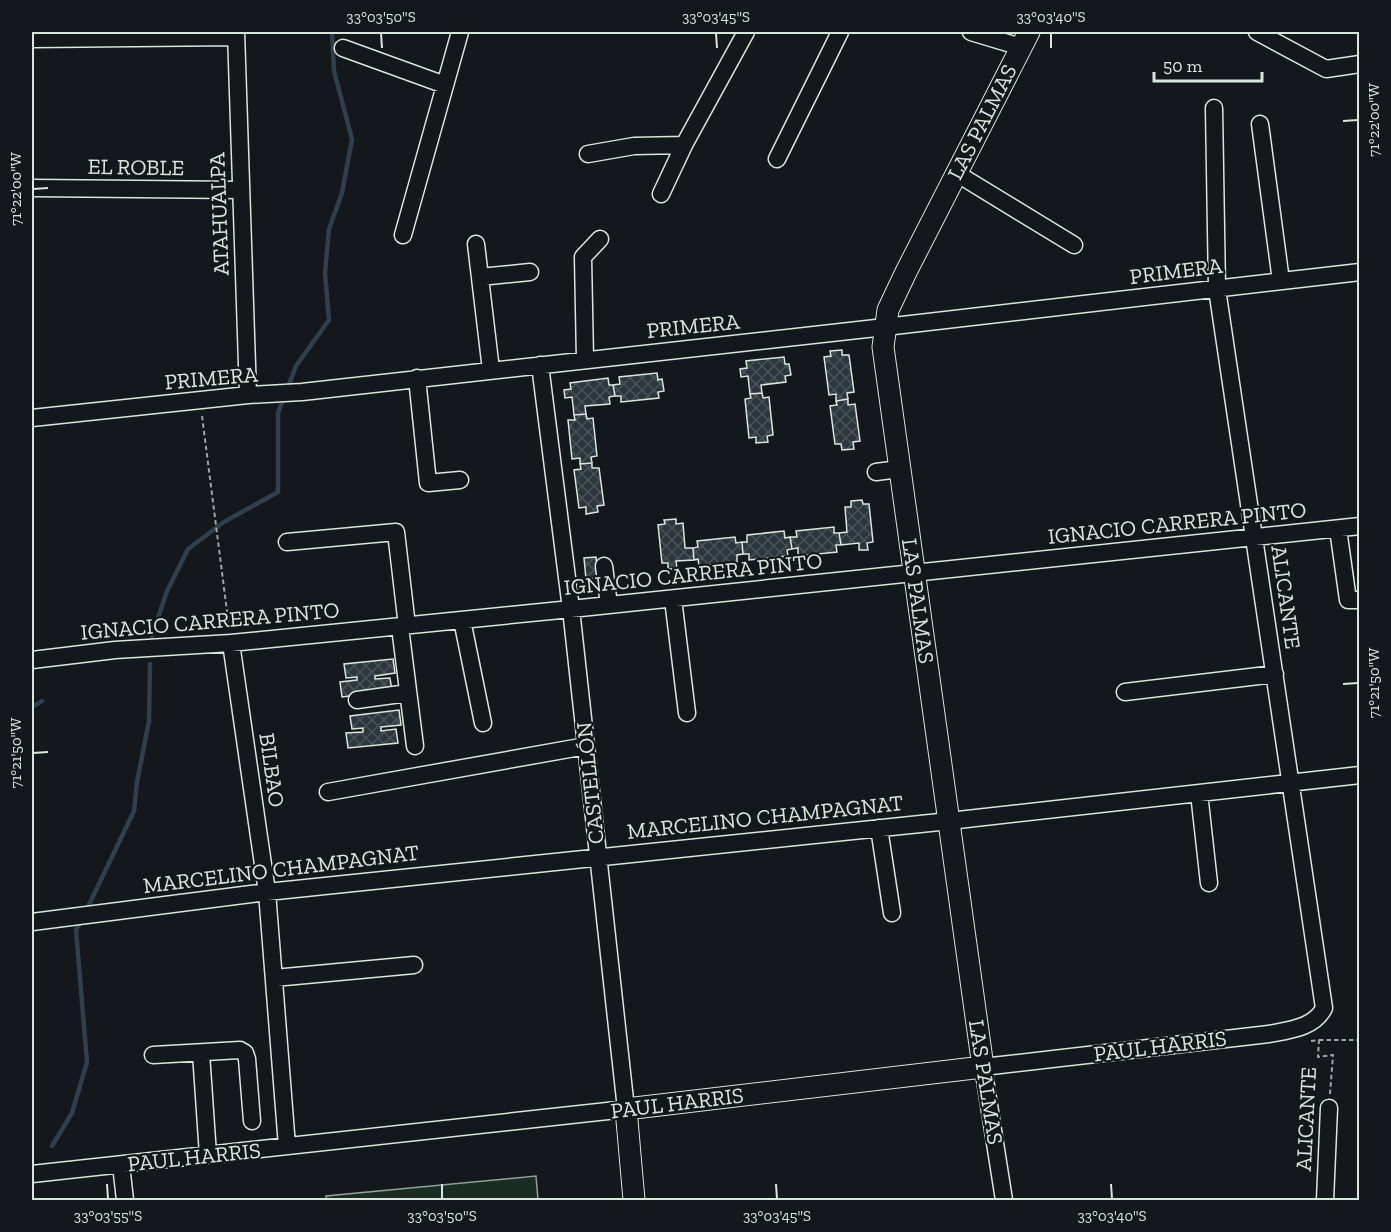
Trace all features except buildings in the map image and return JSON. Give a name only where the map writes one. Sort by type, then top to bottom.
[{"type":"main road","name":"LAS PALMAS","points":[[983,1067],[883,347],[888,310],[1024,40]]},
{"type":"main road","name":"PAUL HARRIS","points":[[626,1109],[983,1067]]},
{"type":"main road","name":"CASTELLÓN","points":[[626,1109],[634,1200]]},
{"type":"street","points":[[403,235],[460,32]]},
{"type":"street","points":[[661,194],[684,145],[746,32]]},
{"type":"street","points":[[777,159],[840,32]]},
{"type":"street","points":[[971,32],[1024,40]]},
{"type":"street","points":[[1257,32],[1326,69],[1359,64]]},
{"type":"street","points":[[32,39],[236,34]]},
{"type":"street","name":"ATAHUALPA","points":[[236,34],[248,395]]},
{"type":"street","points":[[343,48],[446,85]]},
{"type":"street","name":"ALICANTE","points":[[1214,108],[1216,289],[1324,1008],[1320,1018]]},
{"type":"street","points":[[1260,124],[1281,281]]},
{"type":"street","points":[[588,154],[634,146],[684,145]]},
{"type":"street","points":[[956,172],[1074,244]]},
{"type":"street","name":"EL ROBLE","points":[[32,188],[240,190]]},
{"type":"street","points":[[585,360],[583,257],[600,239]]},
{"type":"street","points":[[476,244],[491,370]]},
{"type":"street","points":[[480,277],[530,272]]},
{"type":"street","name":"PRIMERA","points":[[32,418],[248,395],[302,392],[1359,272]]},
{"type":"street","name":"CASTELLÓN","points":[[540,365],[572,609],[626,1109]]},
{"type":"street","points":[[417,378],[428,483],[460,480]]},
{"type":"street","points":[[876,472],[899,469]]},
{"type":"street","name":"IGNACIO CARRERA PINTO","points":[[32,660],[115,650],[231,643],[673,599],[1359,526]]},
{"type":"street","points":[[1338,529],[1348,600],[1359,600]]},
{"type":"street","points":[[288,542],[396,532],[408,693],[415,746]]},
{"type":"street","points":[[604,566],[609,605]]},
{"type":"street","points":[[673,599],[687,713]]},
{"type":"street","points":[[462,620],[483,723]]},
{"type":"street","name":"BILBAO","points":[[231,643],[267,892],[287,1146]]},
{"type":"street","points":[[1125,692],[1275,674]]},
{"type":"street","points":[[357,700],[408,693]]},
{"type":"street","points":[[328,792],[586,746]]},
{"type":"street","name":"MARCELINO CHAMPAGNAT","points":[[32,922],[267,892],[949,821],[1359,775]]},
{"type":"street","points":[[1199,793],[1209,883]]},
{"type":"street","points":[[879,828],[892,913]]},
{"type":"street","points":[[274,978],[414,965]]},
{"type":"street","name":"PAUL HARRIS","points":[[983,1067],[1269,1034],[1304,1026],[1320,1018]]},
{"type":"street","points":[[153,1055],[240,1050],[245,1053],[252,1121]]},
{"type":"street","points":[[201,1053],[208,1155]]},
{"type":"street","name":"LAS PALMAS","points":[[983,1067],[1004,1200]]},
{"type":"street","name":"ALICANTE","points":[[1325,1200],[1329,1108]]},
{"type":"street","name":"PAUL HARRIS","points":[[32,1174],[626,1109]]},
{"type":"street","points":[[121,1165],[125,1200]]},
{"type":"path","points":[[200,401],[231,643]]},
{"type":"path","points":[[1320,1040],[1359,1040]]},
{"type":"path","name":"ALICANTE","points":[[1308,1041],[1320,1040],[1318,1057],[1333,1055],[1329,1108]]},
{"type":"green space","points":[[536,1176],[538,1200],[326,1200],[326,1196]]},
{"type":"waterway","points":[[287,390],[296,366],[329,320],[325,273],[329,229],[342,193],[352,139],[334,71],[332,32]]},
{"type":"waterway","points":[[152,636],[167,591],[188,549],[224,522],[278,492],[278,413],[284,397]]},
{"type":"waterway","points":[[86,911],[134,811],[137,782],[149,721],[150,664]]},
{"type":"waterway","points":[[32,707],[42,701]]},
{"type":"waterway","points":[[52,1146],[72,1113],[87,1062],[76,930],[81,921]]}]
